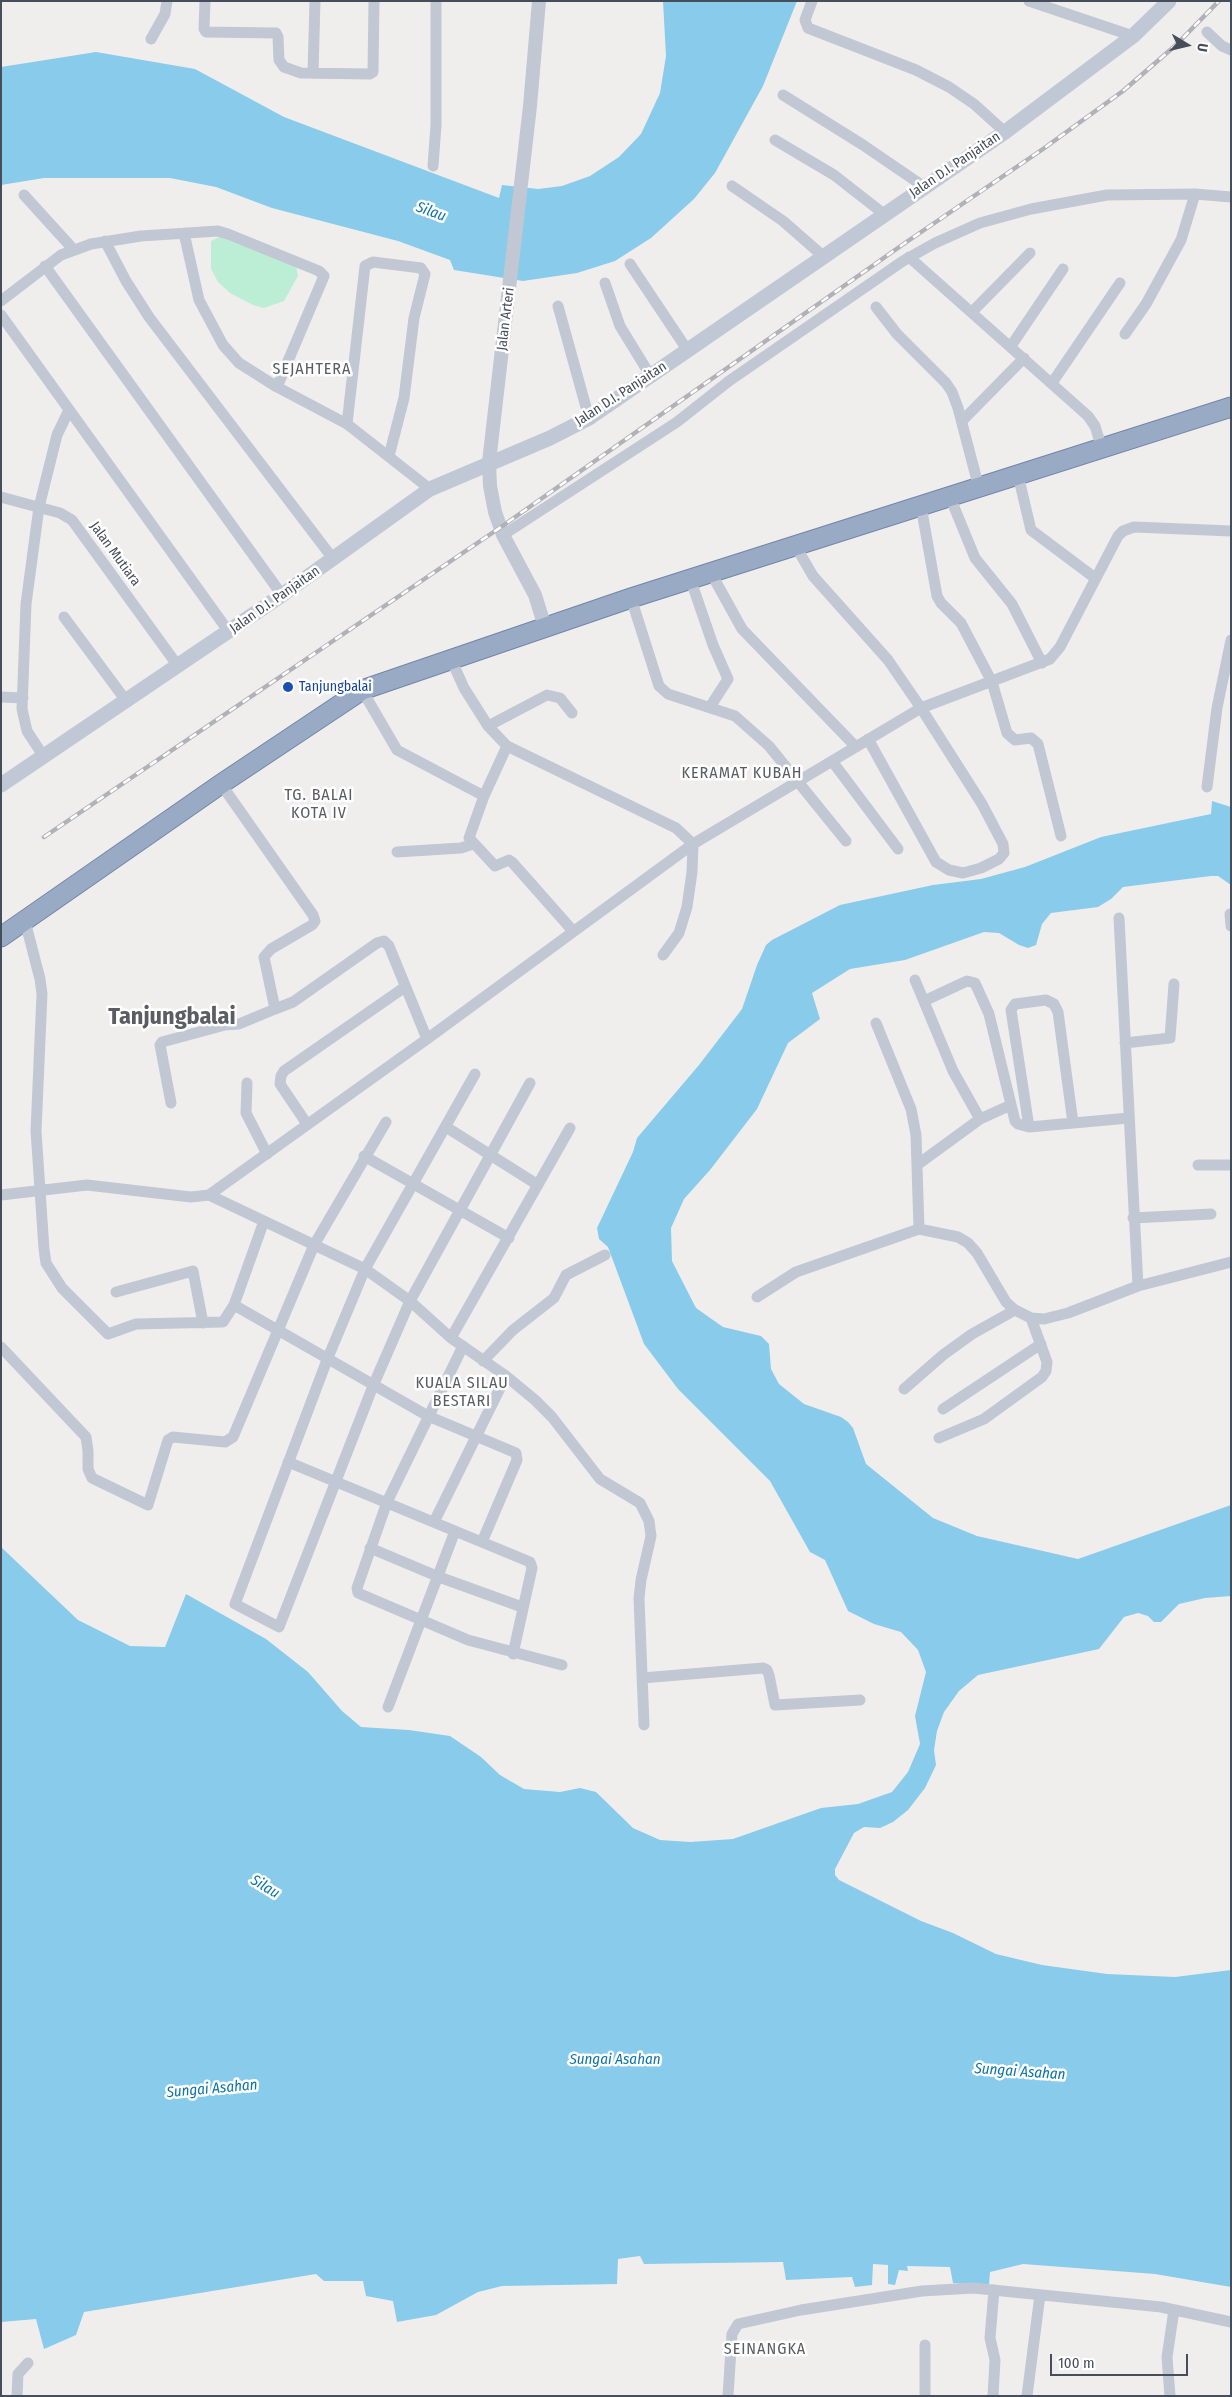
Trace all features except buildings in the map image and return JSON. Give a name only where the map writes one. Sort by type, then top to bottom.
[{"type":"highway","points":[[1,937],[221,784],[362,690],[631,598],[692,581],[795,545],[1018,476],[1231,407]]},
{"type":"main road","name":"Jalan D.I. Panjaitan","points":[[1,785],[230,632],[334,560],[430,489],[489,462],[550,438],[589,418],[923,186],[1005,132],[1133,36],[1169,1]]},
{"type":"street","points":[[151,39],[165,14],[167,1]]},
{"type":"street","points":[[205,1],[204,29],[206,32],[276,33],[281,64],[301,73],[312,74],[373,73],[374,1]]},
{"type":"street","points":[[312,74],[315,1]]},
{"type":"street","points":[[433,166],[436,120],[436,1]]},
{"type":"street","name":"Jalan Arteri","points":[[539,1],[530,106],[489,462],[490,486],[495,512],[503,535],[535,595],[546,626]]},
{"type":"street","points":[[812,1],[805,20],[808,28],[933,78],[974,104],[1005,132]]},
{"type":"street","points":[[1029,1],[1133,36]]},
{"type":"street","points":[[1207,32],[1220,44],[1231,50]]},
{"type":"street","points":[[783,95],[863,145],[923,186]]},
{"type":"street","points":[[775,140],[834,175],[884,214]]},
{"type":"street","points":[[732,186],[788,225],[823,256]]},
{"type":"street","points":[[503,535],[677,422],[729,381],[909,257],[980,224],[1031,209],[1107,195],[1195,194],[1231,198]]},
{"type":"street","points":[[1125,334],[1146,304],[1181,240],[1195,194]]},
{"type":"street","points":[[24,195],[73,249]]},
{"type":"street","points":[[1,301],[45,266],[73,249],[106,241],[184,233],[218,231],[228,234],[323,273],[324,282],[277,387]]},
{"type":"street","points":[[184,233],[198,300],[223,345],[247,369],[347,424],[430,489]]},
{"type":"street","points":[[106,241],[126,281],[149,317],[334,560]]},
{"type":"street","points":[[972,312],[1030,253]]},
{"type":"street","points":[[909,257],[1012,346],[1092,421],[1102,449]]},
{"type":"street","points":[[347,424],[365,266],[373,262],[422,268],[425,274],[414,318],[404,398],[390,456]]},
{"type":"street","points":[[630,264],[688,351]]},
{"type":"street","points":[[45,266],[282,595]]},
{"type":"street","points":[[1012,346],[1063,269]]},
{"type":"street","points":[[605,283],[620,326],[650,375]]},
{"type":"street","points":[[1052,383],[1120,283]]},
{"type":"street","points":[[558,306],[589,418]]},
{"type":"street","points":[[876,307],[897,334],[946,383],[955,400],[962,420],[979,488]]},
{"type":"street","points":[[1,315],[69,410],[108,460],[230,632]]},
{"type":"street","points":[[962,420],[1024,358]]},
{"type":"street","points":[[44,757],[27,731],[22,709],[26,604],[39,507],[57,435],[69,410]]},
{"type":"street","points":[[1018,476],[1031,530],[1095,578]]},
{"type":"street","name":"Jalan Mutiara","points":[[1,496],[60,513],[72,520],[178,666]]},
{"type":"street","points":[[950,497],[975,558],[1012,604],[1042,663]]},
{"type":"street","points":[[921,506],[937,596],[941,604],[961,623],[992,682],[1007,733],[1015,740],[1030,738],[1038,744],[1061,836]]},
{"type":"street","points":[[1,1195],[87,1186],[191,1197],[209,1195],[428,1039],[693,844],[922,708],[1042,663],[1056,653],[1118,536],[1128,528],[1231,531]]},
{"type":"street","points":[[795,545],[813,576],[888,660],[922,708],[982,804],[1003,844],[1004,853],[999,859],[981,868],[963,873],[949,870],[936,862],[868,739]]},
{"type":"street","points":[[711,573],[742,629],[856,747]]},
{"type":"street","points":[[692,581],[713,645],[728,679],[710,707]]},
{"type":"street","points":[[631,598],[659,686],[668,694],[735,716],[769,746],[799,781],[846,842]]},
{"type":"street","points":[[64,617],[127,702]]},
{"type":"street","points":[[1207,787],[1228,670],[1231,640]]},
{"type":"street","points":[[451,659],[464,688],[488,726],[506,746],[548,768],[676,828],[693,844],[692,872],[687,906],[679,933],[663,955]]},
{"type":"street","points":[[362,690],[397,750],[484,796]]},
{"type":"street","points":[[488,726],[547,695],[560,698],[572,713]]},
{"type":"street","points":[[1,697],[23,698]]},
{"type":"street","points":[[506,746],[484,796],[469,838],[496,866],[509,860],[512,862],[573,931]]},
{"type":"street","points":[[832,761],[898,849]]},
{"type":"street","points":[[221,784],[313,915],[315,921],[312,925],[271,949],[264,957],[265,970],[275,1009]]},
{"type":"street","points":[[397,852],[461,848],[473,844]]},
{"type":"street","points":[[1230,914],[1231,926]]},
{"type":"street","points":[[1119,918],[1138,1286]]},
{"type":"street","points":[[25,921],[40,979],[43,1009],[36,1110],[39,1191],[46,1263],[62,1288],[104,1332],[112,1334],[124,1327],[143,1323],[224,1322],[234,1305],[264,1221]]},
{"type":"street","points":[[171,1103],[160,1045],[162,1042],[225,1024],[239,1024],[293,1002],[370,948],[384,941],[389,946],[428,1039]]},
{"type":"street","points":[[915,980],[953,1072],[980,1119]]},
{"type":"street","points":[[924,1001],[970,981],[974,983],[990,1014],[1015,1120],[1023,1126],[1129,1118]]},
{"type":"street","points":[[1125,1043],[1170,1038],[1174,984]]},
{"type":"street","points":[[307,1124],[280,1084],[284,1071],[405,987]]},
{"type":"street","points":[[990,1014],[1010,1010],[1015,1004],[1046,1000],[1054,1004],[1060,1021],[1073,1123]]},
{"type":"street","points":[[1010,1010],[1029,1127]]},
{"type":"street","points":[[876,1023],[911,1109],[916,1135],[919,1229]]},
{"type":"street","points":[[475,1074],[412,1183],[365,1270],[327,1360],[236,1604],[279,1627],[373,1386],[410,1301],[530,1083]]},
{"type":"street","points":[[247,1082],[246,1113],[267,1154]]},
{"type":"street","points":[[917,1165],[980,1119],[1011,1105]]},
{"type":"street","points":[[1,1348],[86,1437],[88,1469],[92,1478],[147,1505],[149,1504],[168,1440],[173,1437],[225,1442],[233,1437],[280,1330],[314,1245],[364,1156],[386,1122]]},
{"type":"street","points":[[446,1127],[538,1185]]},
{"type":"street","points":[[451,1338],[570,1128]]},
{"type":"street","points":[[364,1156],[509,1238]]},
{"type":"street","points":[[1198,1165],[1231,1165]]},
{"type":"street","points":[[209,1195],[365,1270],[410,1301],[451,1338],[506,1376],[552,1417],[600,1479],[630,1495],[640,1503],[645,1511],[651,1536],[642,1574],[639,1598],[644,1725]]},
{"type":"street","points":[[1133,1218],[1211,1214]]},
{"type":"street","points":[[757,1297],[796,1272],[919,1229],[958,1237],[968,1243],[977,1252],[1006,1302],[1015,1310],[1031,1318],[1044,1319],[1068,1313],[1138,1286],[1231,1262]]},
{"type":"street","points":[[483,1361],[513,1330],[554,1298],[566,1275],[606,1255]]},
{"type":"street","points":[[116,1292],[193,1271],[203,1323]]},
{"type":"street","points":[[234,1305],[280,1330],[327,1360],[428,1416],[513,1452],[517,1457],[482,1542]]},
{"type":"street","points":[[904,1389],[958,1344],[1015,1310]]},
{"type":"street","points":[[939,1438],[984,1418],[1042,1377],[1047,1367],[1031,1318]]},
{"type":"street","points":[[943,1410],[1041,1344]]},
{"type":"street","points":[[463,1346],[387,1502],[357,1588],[358,1593],[422,1622],[468,1640],[513,1654],[562,1665]]},
{"type":"street","points":[[434,1522],[475,1435],[506,1376]]},
{"type":"street","points":[[288,1462],[528,1560],[532,1564],[513,1654]]},
{"type":"street","points":[[388,1707],[422,1622],[455,1531]]},
{"type":"street","points":[[370,1548],[439,1577],[522,1607]]},
{"type":"street","points":[[642,1678],[763,1668],[769,1675],[776,1705],[860,1700]]},
{"type":"street","points":[[728,2396],[732,2334],[738,2324],[744,2321],[922,2291],[962,2288],[994,2290],[1174,2310],[1231,2322]]},
{"type":"street","points":[[993,2396],[995,2360],[990,2338],[994,2290]]},
{"type":"street","points":[[1027,2396],[1040,2295]]},
{"type":"street","points":[[1170,2396],[1167,2358],[1174,2310]]},
{"type":"street","points":[[925,2345],[925,2396]]},
{"type":"street","points":[[17,2396],[18,2374],[28,2363]]},
{"type":"green space","points":[[221,236],[296,266],[298,276],[284,301],[264,308],[253,305],[230,293],[218,282],[211,269],[211,241]]},
{"type":"water","name":"Silau","points":[[663,1],[797,1],[763,86],[715,173],[694,199],[651,238],[615,261],[577,273],[523,281],[454,270],[450,260],[398,241],[272,208],[216,187],[170,178],[44,178],[1,185],[1,67],[96,52],[195,69],[284,117],[499,198],[502,185],[538,189],[562,186],[590,176],[619,157],[641,134],[660,93],[666,56]]},
{"type":"water","points":[[1212,801],[1231,807],[1231,885],[1218,876],[1211,876],[1123,887],[1111,899],[1098,907],[1051,913],[1042,924],[1036,945],[1028,948],[999,933],[984,932],[905,960],[850,969],[812,993],[820,1019],[788,1043],[757,1109],[710,1170],[684,1199],[671,1228],[672,1261],[696,1308],[723,1327],[761,1336],[769,1344],[771,1369],[779,1384],[804,1404],[841,1417],[848,1422],[853,1428],[866,1464],[933,1518],[977,1536],[1078,1559],[1231,1505],[1231,1596],[1205,1598],[1179,1604],[1161,1622],[1154,1622],[1148,1616],[1138,1613],[1124,1617],[1099,1649],[978,1675],[959,1691],[944,1712],[937,1731],[934,1750],[936,1765],[925,1788],[908,1810],[893,1822],[880,1828],[864,1827],[854,1833],[835,1869],[835,1875],[839,1880],[921,1921],[953,1933],[996,1954],[1042,1965],[1107,1974],[1175,1977],[1231,1970],[1231,2287],[1155,2274],[1023,2264],[990,2272],[989,2285],[953,2283],[950,2267],[907,2266],[908,2271],[899,2270],[895,2285],[888,2284],[888,2265],[873,2264],[872,2285],[855,2287],[852,2277],[786,2280],[783,2262],[644,2264],[640,2256],[618,2259],[617,2284],[502,2286],[478,2292],[436,2315],[397,2322],[393,2301],[366,2296],[363,2281],[324,2281],[316,2274],[84,2312],[76,2335],[44,2349],[36,2319],[1,2322],[1,1547],[78,1620],[130,1646],[165,1647],[186,1594],[266,1639],[308,1672],[342,1711],[361,1727],[409,1730],[450,1736],[481,1757],[500,1775],[524,1789],[560,1792],[580,1788],[596,1792],[633,1828],[660,1840],[690,1842],[733,1839],[821,1808],[858,1804],[892,1792],[908,1772],[920,1744],[915,1716],[926,1672],[918,1650],[901,1632],[874,1624],[848,1611],[825,1560],[810,1552],[770,1481],[678,1389],[644,1344],[608,1247],[599,1239],[597,1228],[633,1152],[637,1138],[699,1065],[742,1009],[757,965],[766,945],[772,940],[840,905],[933,885],[981,879],[1025,867],[1101,837],[1211,814]]},
{"type":"railway","points":[[44,837],[501,527],[905,243],[1043,149],[1123,91],[1176,45],[1219,1]]},
{"type":"place","name":"Tanjungbalai","points":[[288,687]]},
{"type":"district","name":"SEJAHTERA","points":[[312,370]]},
{"type":"district","name":"KERAMAT KUBAH","points":[[742,774]]},
{"type":"district","name":"TG. BALAI KOTA IV","points":[[319,805]]},
{"type":"district","name":"Tanjungbalai","points":[[172,1017]]},
{"type":"district","name":"KUALA SILAU BESTARI","points":[[462,1393]]},
{"type":"district","name":"SEINANGKA","points":[[765,2350]]},
{"type":"water label","name":"Sungai Asahan","points":[[615,2060]]},
{"type":"water label","name":"Sungai Asahan","points":[[1020,2072]]},
{"type":"water label","name":"Sungai Asahan","points":[[212,2089]]}]
